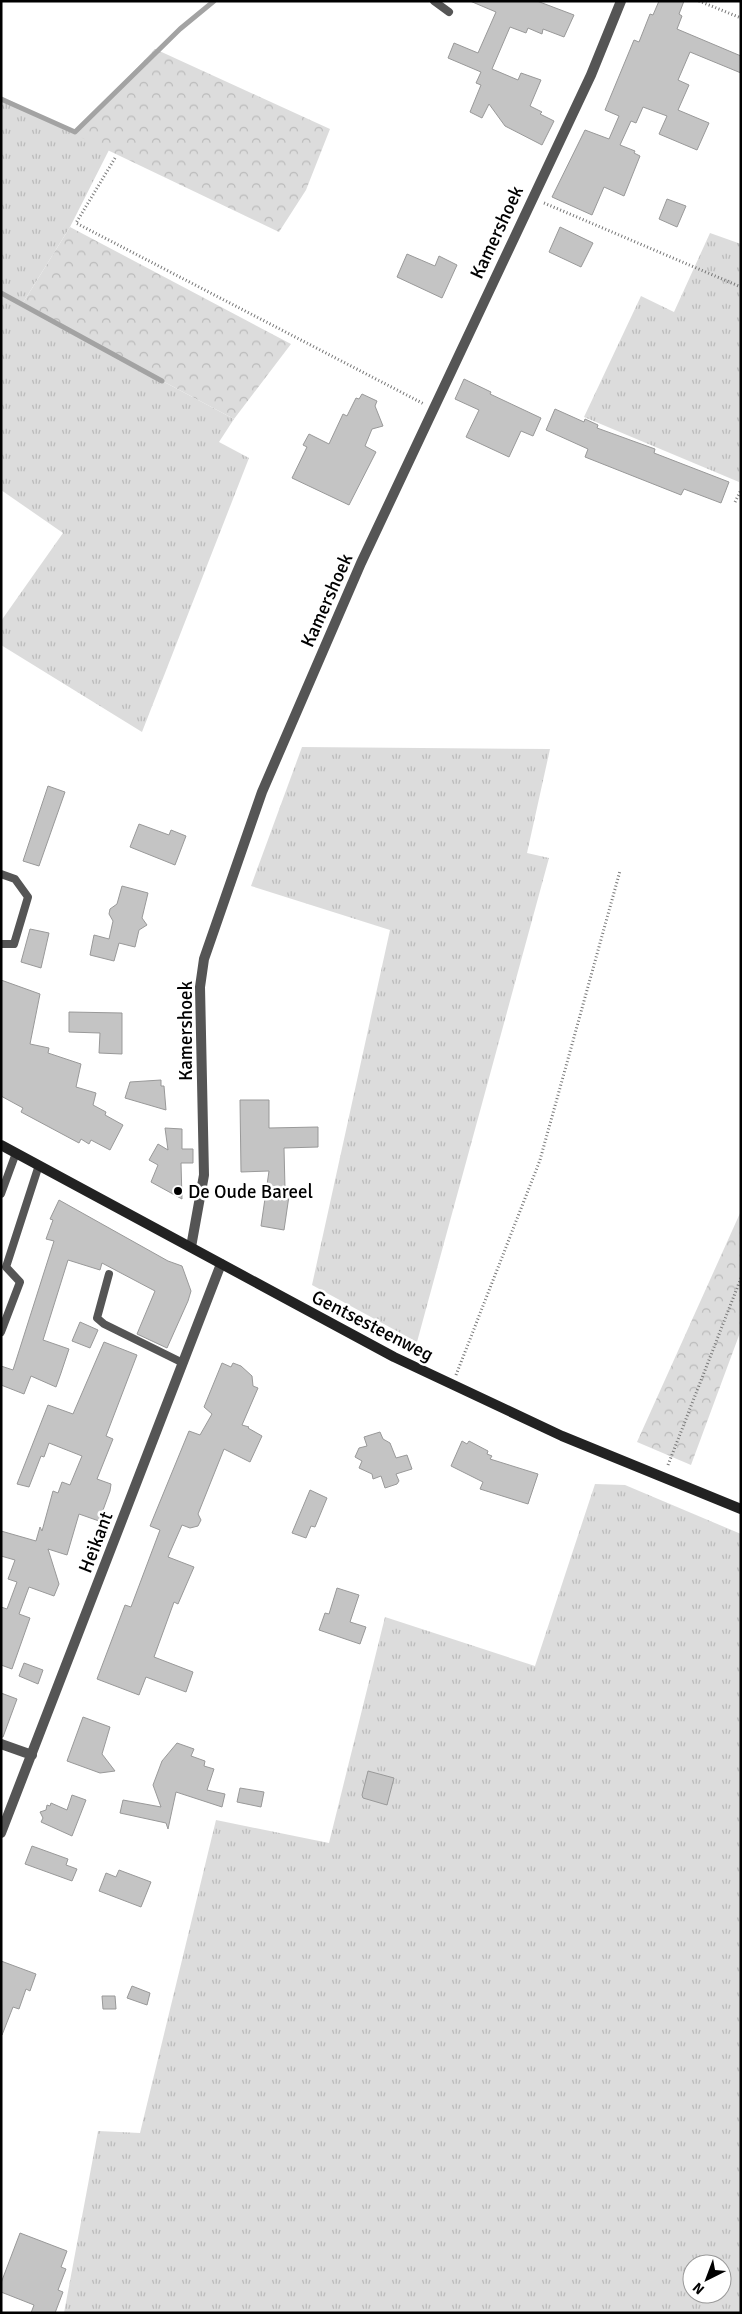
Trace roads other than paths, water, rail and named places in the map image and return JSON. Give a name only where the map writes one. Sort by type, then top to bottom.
[{"type":"main road","name":"Gentsesteenweg","points":[[1,1145],[394,1357],[562,1436],[741,1509]]},
{"type":"street","name":"Kamershoek","points":[[191,1247],[204,1175],[200,987],[204,959],[262,792],[361,563],[591,75],[621,1]]},
{"type":"street","name":"Heikant","points":[[1,1833],[221,1264]]},
{"type":"street","points":[[1,1744],[32,1755]]},
{"type":"lane","points":[[434,1],[449,12]]},
{"type":"lane","points":[[1,874],[15,880],[28,897],[14,944],[1,944]]},
{"type":"lane","points":[[1,1194],[16,1153]]},
{"type":"lane","points":[[1,1332],[20,1282],[4,1266],[39,1165]]},
{"type":"lane","points":[[109,1274],[97,1318],[104,1324],[183,1363]]},
{"type":"waterway","points":[[1,99],[75,132],[180,29],[214,1]]},
{"type":"waterway","points":[[1,293],[162,381]]},
{"type":"place","name":"De Oude Bareel","points":[[178,1191]]}]
